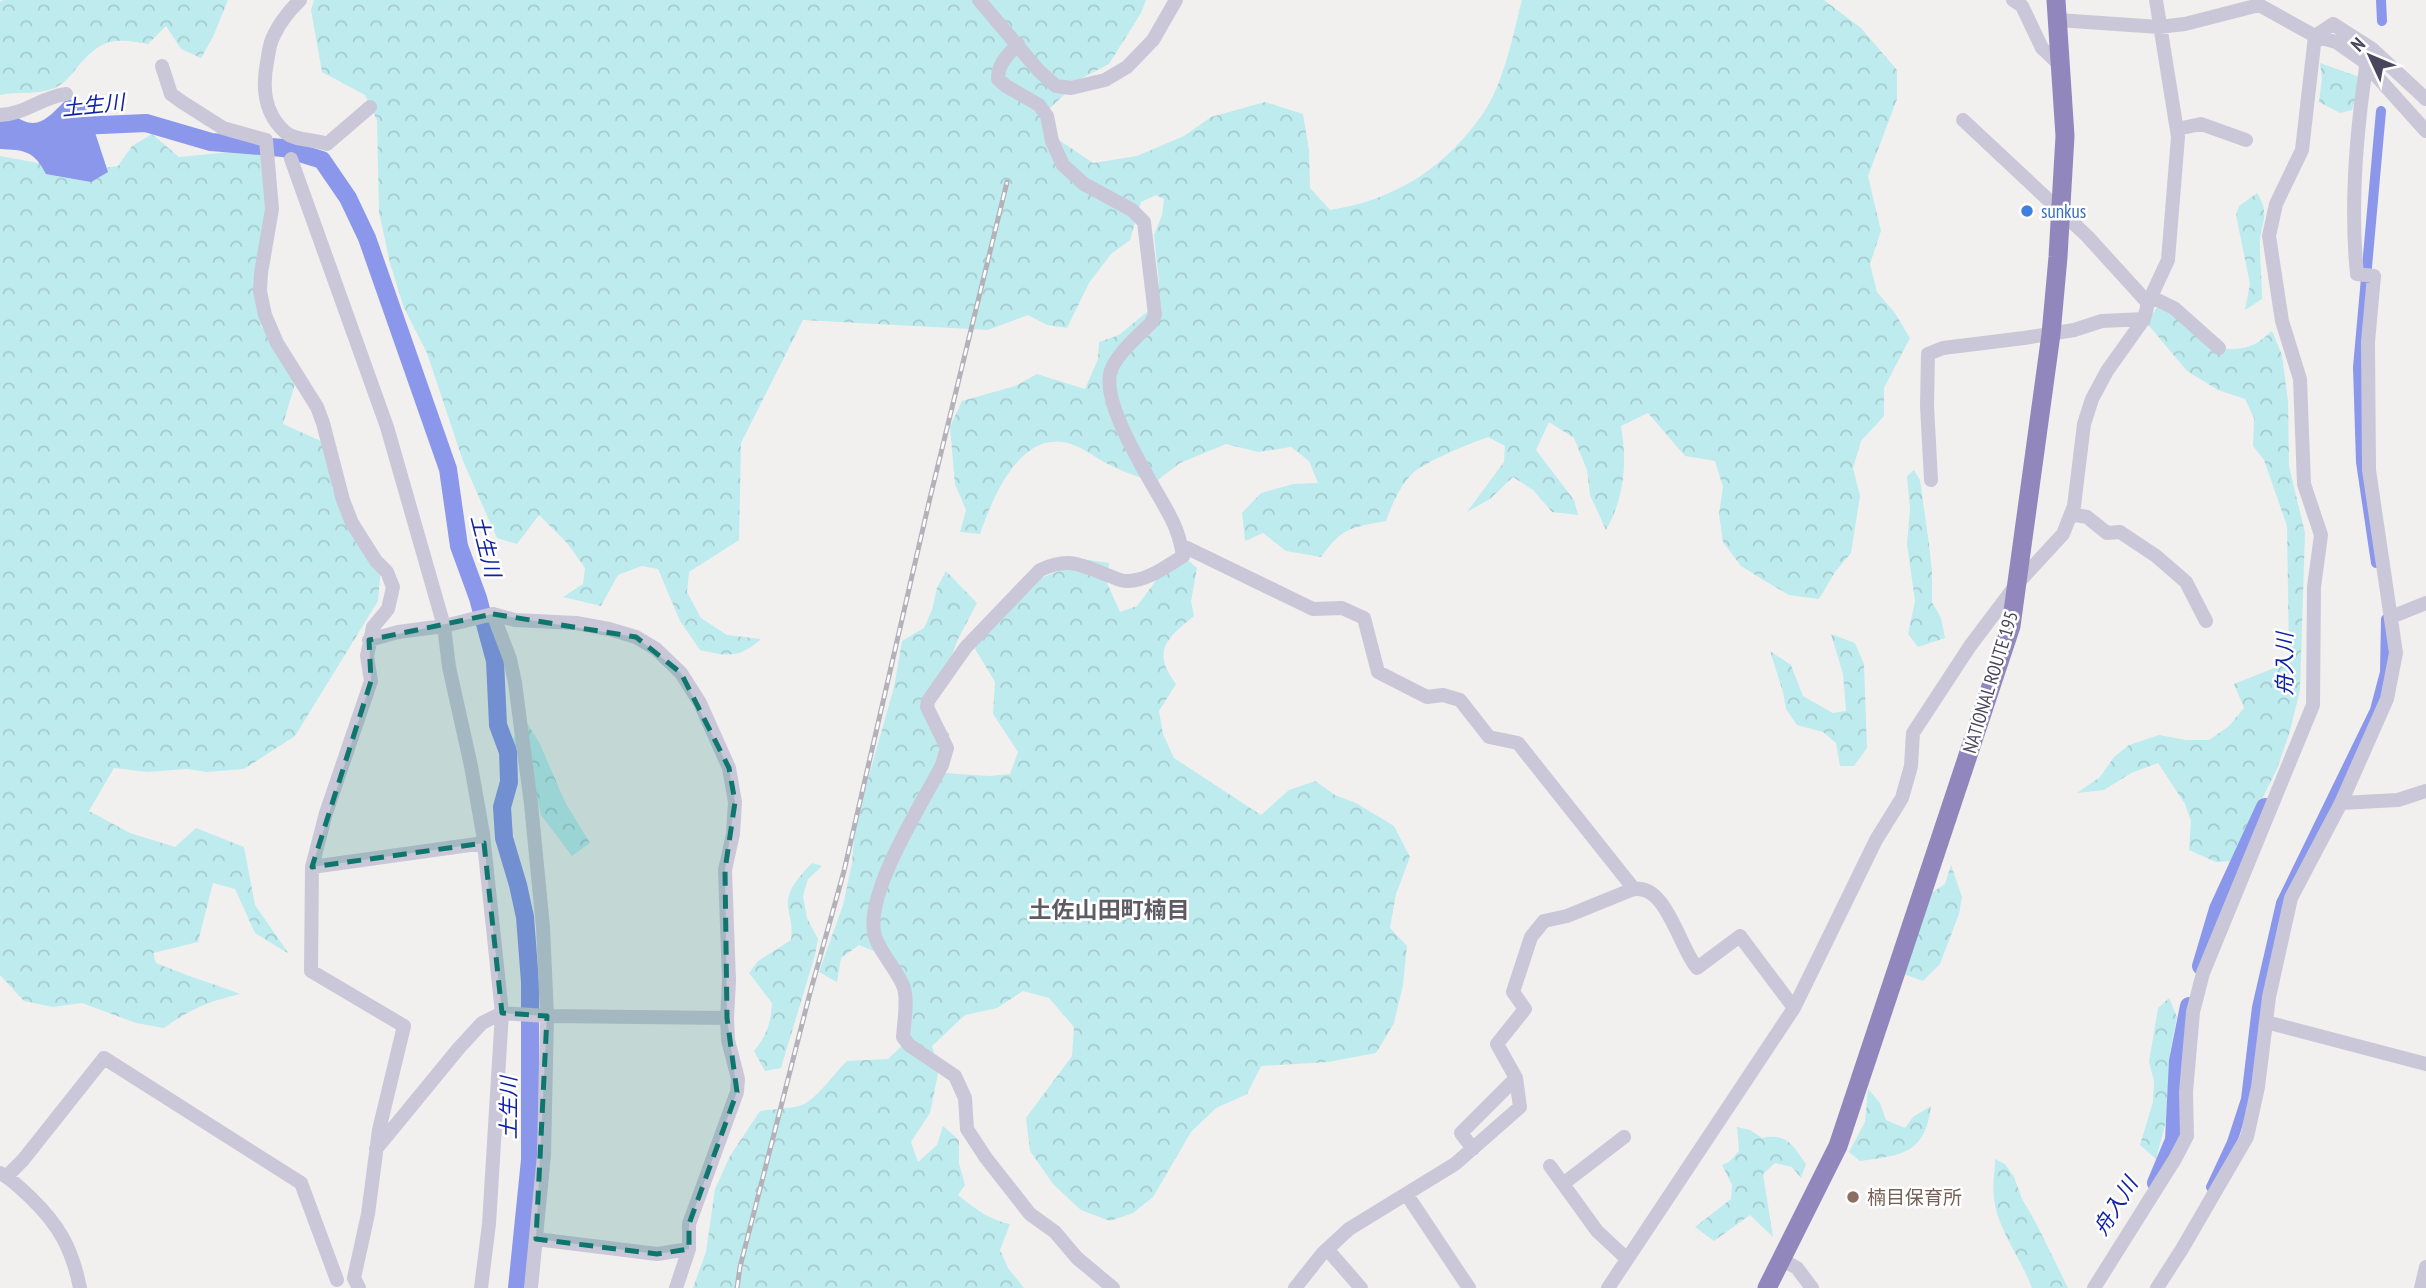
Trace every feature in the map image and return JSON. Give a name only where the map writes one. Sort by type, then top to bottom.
[{"type":"highway","name":"NATIONAL ROUTE 195","points":[[1767,1288],[1838,1146],[2011,626],[2051,334],[2061,211],[2065,136],[2057,10]]},
{"type":"street","points":[[300,0],[274,35],[268,48],[264,91],[269,112],[285,132],[293,137],[327,144],[370,107]]},
{"type":"street","points":[[979,0],[1039,71],[1056,86],[1071,88],[1105,80],[1127,67],[1153,40],[1176,0]]},
{"type":"street","points":[[2013,0],[2022,6],[2042,48],[2062,67]]},
{"type":"street","points":[[1608,1288],[1794,1008],[1876,840],[1902,798],[1911,766],[1913,733],[1970,646],[2016,585],[2063,534],[2074,506],[2084,424],[2092,399],[2107,371],[2144,319],[2168,260],[2174,204],[2177,129],[2156,0]]},
{"type":"street","points":[[2057,10],[2160,27],[2185,24],[2259,5],[2315,36],[2336,42],[2362,60],[2426,131]]},
{"type":"street","points":[[2094,1288],[2187,1136],[2186,1092],[2193,1012],[2203,973],[2313,705],[2314,587],[2321,535],[2304,484],[2300,379],[2282,321],[2269,236],[2276,204],[2302,150],[2315,36],[2333,23],[2372,49],[2426,99]]},
{"type":"street","points":[[1018,44],[1002,61],[998,69],[998,79],[1039,105],[1047,116],[1052,141],[1062,164],[1084,184],[1132,210],[1144,222],[1155,315],[1110,370],[1109,386],[1112,403],[1138,459],[1172,520],[1183,556],[1156,573],[1130,582],[1076,563],[1062,562],[1040,570],[965,647],[928,701],[927,707],[947,747],[942,765],[882,881],[874,912],[874,934],[904,988],[906,1000],[903,1037],[909,1045],[955,1076],[964,1098],[967,1129],[1030,1214],[1055,1232],[1077,1258],[1113,1288]]},
{"type":"street","points":[[162,66],[170,94],[223,128],[291,157]]},
{"type":"street","points":[[2157,1288],[2247,1137],[2258,1087],[2276,959],[2291,898],[2341,803],[2387,699],[2396,653],[2368,470],[2368,342],[2374,276],[2357,274],[2353,241],[2358,120],[2366,67]]},
{"type":"street","points":[[0,115],[12,115],[51,96],[66,93]]},
{"type":"street","points":[[1964,120],[2150,300],[2174,308],[2218,348]]},
{"type":"street","points":[[2177,129],[2201,124],[2246,140]]},
{"type":"street","points":[[293,137],[291,157],[387,426],[444,625],[449,667],[471,766],[484,843],[509,1013],[481,1288]]},
{"type":"street","points":[[80,1288],[66,1242],[50,1217],[4,1175],[104,1058],[301,1183],[334,1284],[356,1283],[376,1149],[404,1026],[311,971],[312,867],[326,813],[371,681],[369,640],[373,627],[388,609],[393,587],[387,572],[376,561],[352,523],[317,407],[277,343],[265,315],[260,291],[261,273],[272,209],[266,147]]},
{"type":"street","points":[[1931,480],[1927,407],[1928,354],[1943,348],[2051,334],[2102,321],[2144,319]]},
{"type":"street","points":[[2071,514],[2087,517],[2107,533],[2120,532],[2157,556],[2186,582],[2206,621]]},
{"type":"street","points":[[1181,545],[1312,609],[1342,608],[1364,618],[1378,672],[1427,697],[1443,695],[1460,700],[1489,737],[1518,743],[1634,889]]},
{"type":"street","points":[[2391,617],[2426,603]]},
{"type":"street","points":[[369,640],[493,614],[515,620],[576,623],[609,629],[636,637],[656,649],[681,673],[700,703],[729,768],[735,802],[733,834],[725,870],[728,1040],[738,1079],[737,1092],[689,1224],[689,1249],[676,1288]]},
{"type":"street","points":[[493,614],[510,659],[515,682],[543,927],[547,1016],[544,1155],[531,1288]]},
{"type":"street","points":[[2341,803],[2398,800],[2426,791]]},
{"type":"street","points":[[312,867],[484,843]]},
{"type":"street","points":[[1295,1288],[1327,1249],[1349,1229],[1455,1164],[1520,1107],[1516,1078],[1497,1044],[1525,1009],[1513,992],[1531,937],[1544,921],[1567,916],[1640,887],[1656,895],[1671,919],[1688,958],[1697,968],[1740,936],[1794,1008]]},
{"type":"street","points":[[376,1149],[482,1023],[509,1013],[547,1016],[727,1018]]},
{"type":"street","points":[[2266,1021],[2426,1064]]},
{"type":"street","points":[[1473,1149],[1461,1133],[1516,1078]]},
{"type":"street","points":[[1563,1184],[1624,1137]]},
{"type":"street","points":[[1550,1166],[1597,1231],[1627,1259]]},
{"type":"street","points":[[1407,1195],[1469,1288]]},
{"type":"street","points":[[536,1239],[657,1254],[689,1249]]},
{"type":"street","points":[[1327,1249],[1361,1288]]},
{"type":"street","points":[[1781,1259],[1797,1268],[1812,1288]]},
{"type":"street","points":[[2421,1288],[2426,1267]]},
{"type":"highlighted area","points":[[493,614],[636,637],[681,673],[729,768],[735,802],[725,870],[727,1018],[737,1092],[689,1224],[689,1249],[657,1254],[536,1239],[547,1016],[502,1013],[484,843],[312,867],[371,681],[369,640]]},
{"type":"green space","points":[[228,0],[201,58],[181,49],[166,26],[148,44],[118,41],[102,45],[87,56],[65,81],[53,88],[0,95],[0,2]]},
{"type":"green space","points":[[314,0],[1146,0],[1141,13],[1109,64],[1082,78],[1049,109],[1056,138],[1093,163],[1137,156],[1184,136],[1211,117],[1265,102],[1303,114],[1309,150],[1310,188],[1330,210],[1376,198],[1418,178],[1436,165],[1469,132],[1484,112],[1497,87],[1522,0],[1824,0],[1861,28],[1897,70],[1897,99],[1868,176],[1881,231],[1870,264],[1877,292],[1895,313],[1910,338],[1884,388],[1884,416],[1861,441],[1853,468],[1860,496],[1851,553],[1835,572],[1819,599],[1789,595],[1741,566],[1723,542],[1719,514],[1723,487],[1715,461],[1685,456],[1648,413],[1621,426],[1623,479],[1617,505],[1606,530],[1590,495],[1587,470],[1574,438],[1549,422],[1536,450],[1574,500],[1578,515],[1552,512],[1533,490],[1513,477],[1490,499],[1467,512],[1504,462],[1505,446],[1488,437],[1428,463],[1413,473],[1400,489],[1386,521],[1348,530],[1335,540],[1321,557],[1286,551],[1263,533],[1245,541],[1242,513],[1261,493],[1293,484],[1318,483],[1309,461],[1291,447],[1258,452],[1226,444],[1180,463],[1155,482],[1117,468],[1076,446],[1057,442],[1040,445],[1013,467],[993,501],[980,534],[960,532],[966,510],[955,484],[950,427],[962,401],[1015,386],[1037,374],[1085,389],[1098,359],[1099,342],[1119,335],[1148,311],[1159,283],[1154,235],[1162,215],[1164,199],[1156,195],[1141,202],[1130,240],[1111,254],[1089,283],[1067,328],[1047,325],[1028,315],[988,330],[803,320],[741,443],[739,540],[689,572],[687,592],[701,618],[727,635],[761,639],[739,653],[717,654],[700,650],[680,621],[658,569],[642,566],[618,575],[601,606],[563,597],[583,584],[585,568],[567,543],[539,515],[517,544],[497,538],[463,461],[427,353],[404,308],[390,263],[379,212],[377,120],[365,95],[322,72],[311,10]]},
{"type":"green space","points":[[2320,63],[2357,76],[2358,91],[2352,110],[2340,113],[2319,102],[2322,78]]},
{"type":"green space","points":[[152,134],[179,157],[260,149],[272,186],[259,274],[261,326],[298,374],[283,424],[334,447],[332,488],[381,567],[378,601],[295,736],[244,769],[147,772],[114,768],[89,811],[130,833],[175,847],[196,828],[244,847],[255,905],[289,954],[255,933],[235,889],[213,883],[198,942],[153,953],[156,963],[240,994],[200,1006],[164,1028],[136,1023],[82,1003],[53,1007],[24,1001],[0,975],[0,156],[81,171],[118,166],[132,146]]},
{"type":"green space","points":[[2257,193],[2264,208],[2260,239],[2262,299],[2245,310],[2250,284],[2236,215],[2239,206]]},
{"type":"green space","points":[[2162,302],[2191,332],[2214,346],[2240,348],[2255,344],[2272,331],[2282,355],[2288,401],[2289,466],[2305,533],[2300,690],[2277,769],[2231,861],[2216,862],[2189,850],[2191,821],[2185,804],[2158,763],[2131,773],[2104,790],[2077,793],[2100,777],[2114,757],[2129,745],[2159,735],[2186,740],[2209,740],[2229,726],[2244,708],[2234,684],[2289,662],[2287,526],[2264,460],[2253,446],[2254,418],[2245,399],[2218,390],[2187,371],[2146,322]]},
{"type":"green space","points":[[1914,470],[1920,480],[1929,544],[1932,602],[1941,618],[1945,638],[1918,647],[1908,634],[1915,601],[1907,544],[1910,509],[1907,476]]},
{"type":"green space","points":[[1089,560],[1109,563],[1107,583],[1120,612],[1137,606],[1166,567],[1189,561],[1197,568],[1191,601],[1194,616],[1170,638],[1164,654],[1168,673],[1176,684],[1159,711],[1163,734],[1174,758],[1261,815],[1289,790],[1315,781],[1335,795],[1356,803],[1394,826],[1410,857],[1396,894],[1390,928],[1407,946],[1403,985],[1394,1023],[1376,1053],[1328,1062],[1261,1066],[1247,1094],[1216,1108],[1191,1132],[1153,1197],[1133,1213],[1110,1221],[1081,1210],[1053,1184],[1030,1151],[1026,1118],[1072,1056],[1074,1027],[1049,998],[1023,991],[997,1008],[965,1015],[932,1046],[939,1069],[930,1113],[911,1142],[918,1162],[937,1145],[943,1126],[959,1140],[959,1163],[965,1185],[958,1195],[976,1209],[1010,1224],[1000,1250],[1008,1268],[1024,1288],[693,1288],[706,1252],[715,1189],[730,1156],[760,1111],[799,1106],[818,1093],[847,1061],[888,1059],[906,1042],[912,1016],[886,956],[859,945],[841,958],[837,982],[819,972],[843,905],[852,863],[855,825],[894,687],[902,641],[924,628],[937,588],[946,571],[977,603],[949,663],[929,687],[933,711],[949,734],[949,758],[944,773],[990,776],[1010,774],[1018,752],[993,714],[995,682],[975,649],[978,635],[1035,580]]},
{"type":"green space","points":[[1831,634],[1855,643],[1864,664],[1867,748],[1854,766],[1840,766],[1836,743],[1823,732],[1797,725],[1786,709],[1770,651],[1791,665],[1803,696],[1833,713],[1846,711],[1843,674]]},
{"type":"green space","points":[[520,721],[526,721],[540,744],[565,802],[590,843],[572,856],[541,815],[536,794],[517,756],[513,739]]},
{"type":"green space","points":[[812,863],[822,866],[808,879],[803,896],[807,918],[818,939],[815,955],[781,1068],[765,1071],[754,1051],[768,1028],[772,1003],[749,973],[758,961],[791,940],[789,894]]},
{"type":"green space","points":[[1951,865],[1962,897],[1959,914],[1940,964],[1923,981],[1903,974],[1930,894],[1945,884]]},
{"type":"green space","points":[[2169,998],[2177,1017],[2170,1053],[2166,1121],[2156,1159],[2140,1145],[2153,1102],[2154,1081],[2149,1062],[2158,1008]]},
{"type":"green space","points":[[1868,1089],[1880,1103],[1886,1120],[1905,1128],[1913,1117],[1931,1106],[1923,1134],[1909,1150],[1888,1157],[1860,1161],[1849,1152],[1865,1122]]},
{"type":"green space","points":[[1737,1127],[1750,1130],[1762,1138],[1784,1139],[1793,1146],[1806,1164],[1801,1178],[1792,1167],[1775,1163],[1763,1174],[1773,1237],[1750,1215],[1714,1241],[1695,1227],[1731,1199],[1732,1185],[1722,1165],[1729,1162],[1739,1151]]},
{"type":"green space","points":[[1995,1159],[2005,1164],[2014,1177],[2022,1199],[2068,1288],[2032,1288],[1996,1210],[1993,1188]]},
{"type":"water","points":[[67,99],[85,102],[108,172],[91,182],[46,174],[28,153],[0,149],[0,116],[14,115],[30,123],[37,123]]},
{"type":"waterway","points":[[2381,0],[2382,21]]},
{"type":"waterway","points":[[2376,563],[2361,462],[2358,367],[2381,111]]},
{"type":"waterway","name":"土生川","points":[[69,128],[146,123],[211,142],[283,148],[322,160],[348,198],[367,238],[448,469],[459,546],[478,598],[495,661],[498,725],[508,752],[509,782],[502,807],[504,838],[525,917],[530,982],[530,1160],[517,1288]]},
{"type":"waterway","points":[[2211,1187],[2232,1142],[2246,1099],[2257,1007],[2281,903],[2375,710],[2385,672],[2386,619]]},
{"type":"waterway","name":"舟入川","points":[[2201,966],[2218,909],[2265,807]]},
{"type":"waterway","name":"舟入川","points":[[2156,1183],[2174,1140],[2178,1061],[2189,1006]]},
{"type":"railway","points":[[737,1288],[740,1267],[810,993],[844,871],[930,498],[1007,182]]},
{"type":"place","name":"sunkus","points":[[2027,211]]},
{"type":"place","name":"楠目保育所","points":[[1853,1197]]},
{"type":"district","name":"土佐山田町楠目","points":[[1109,909]]}]
